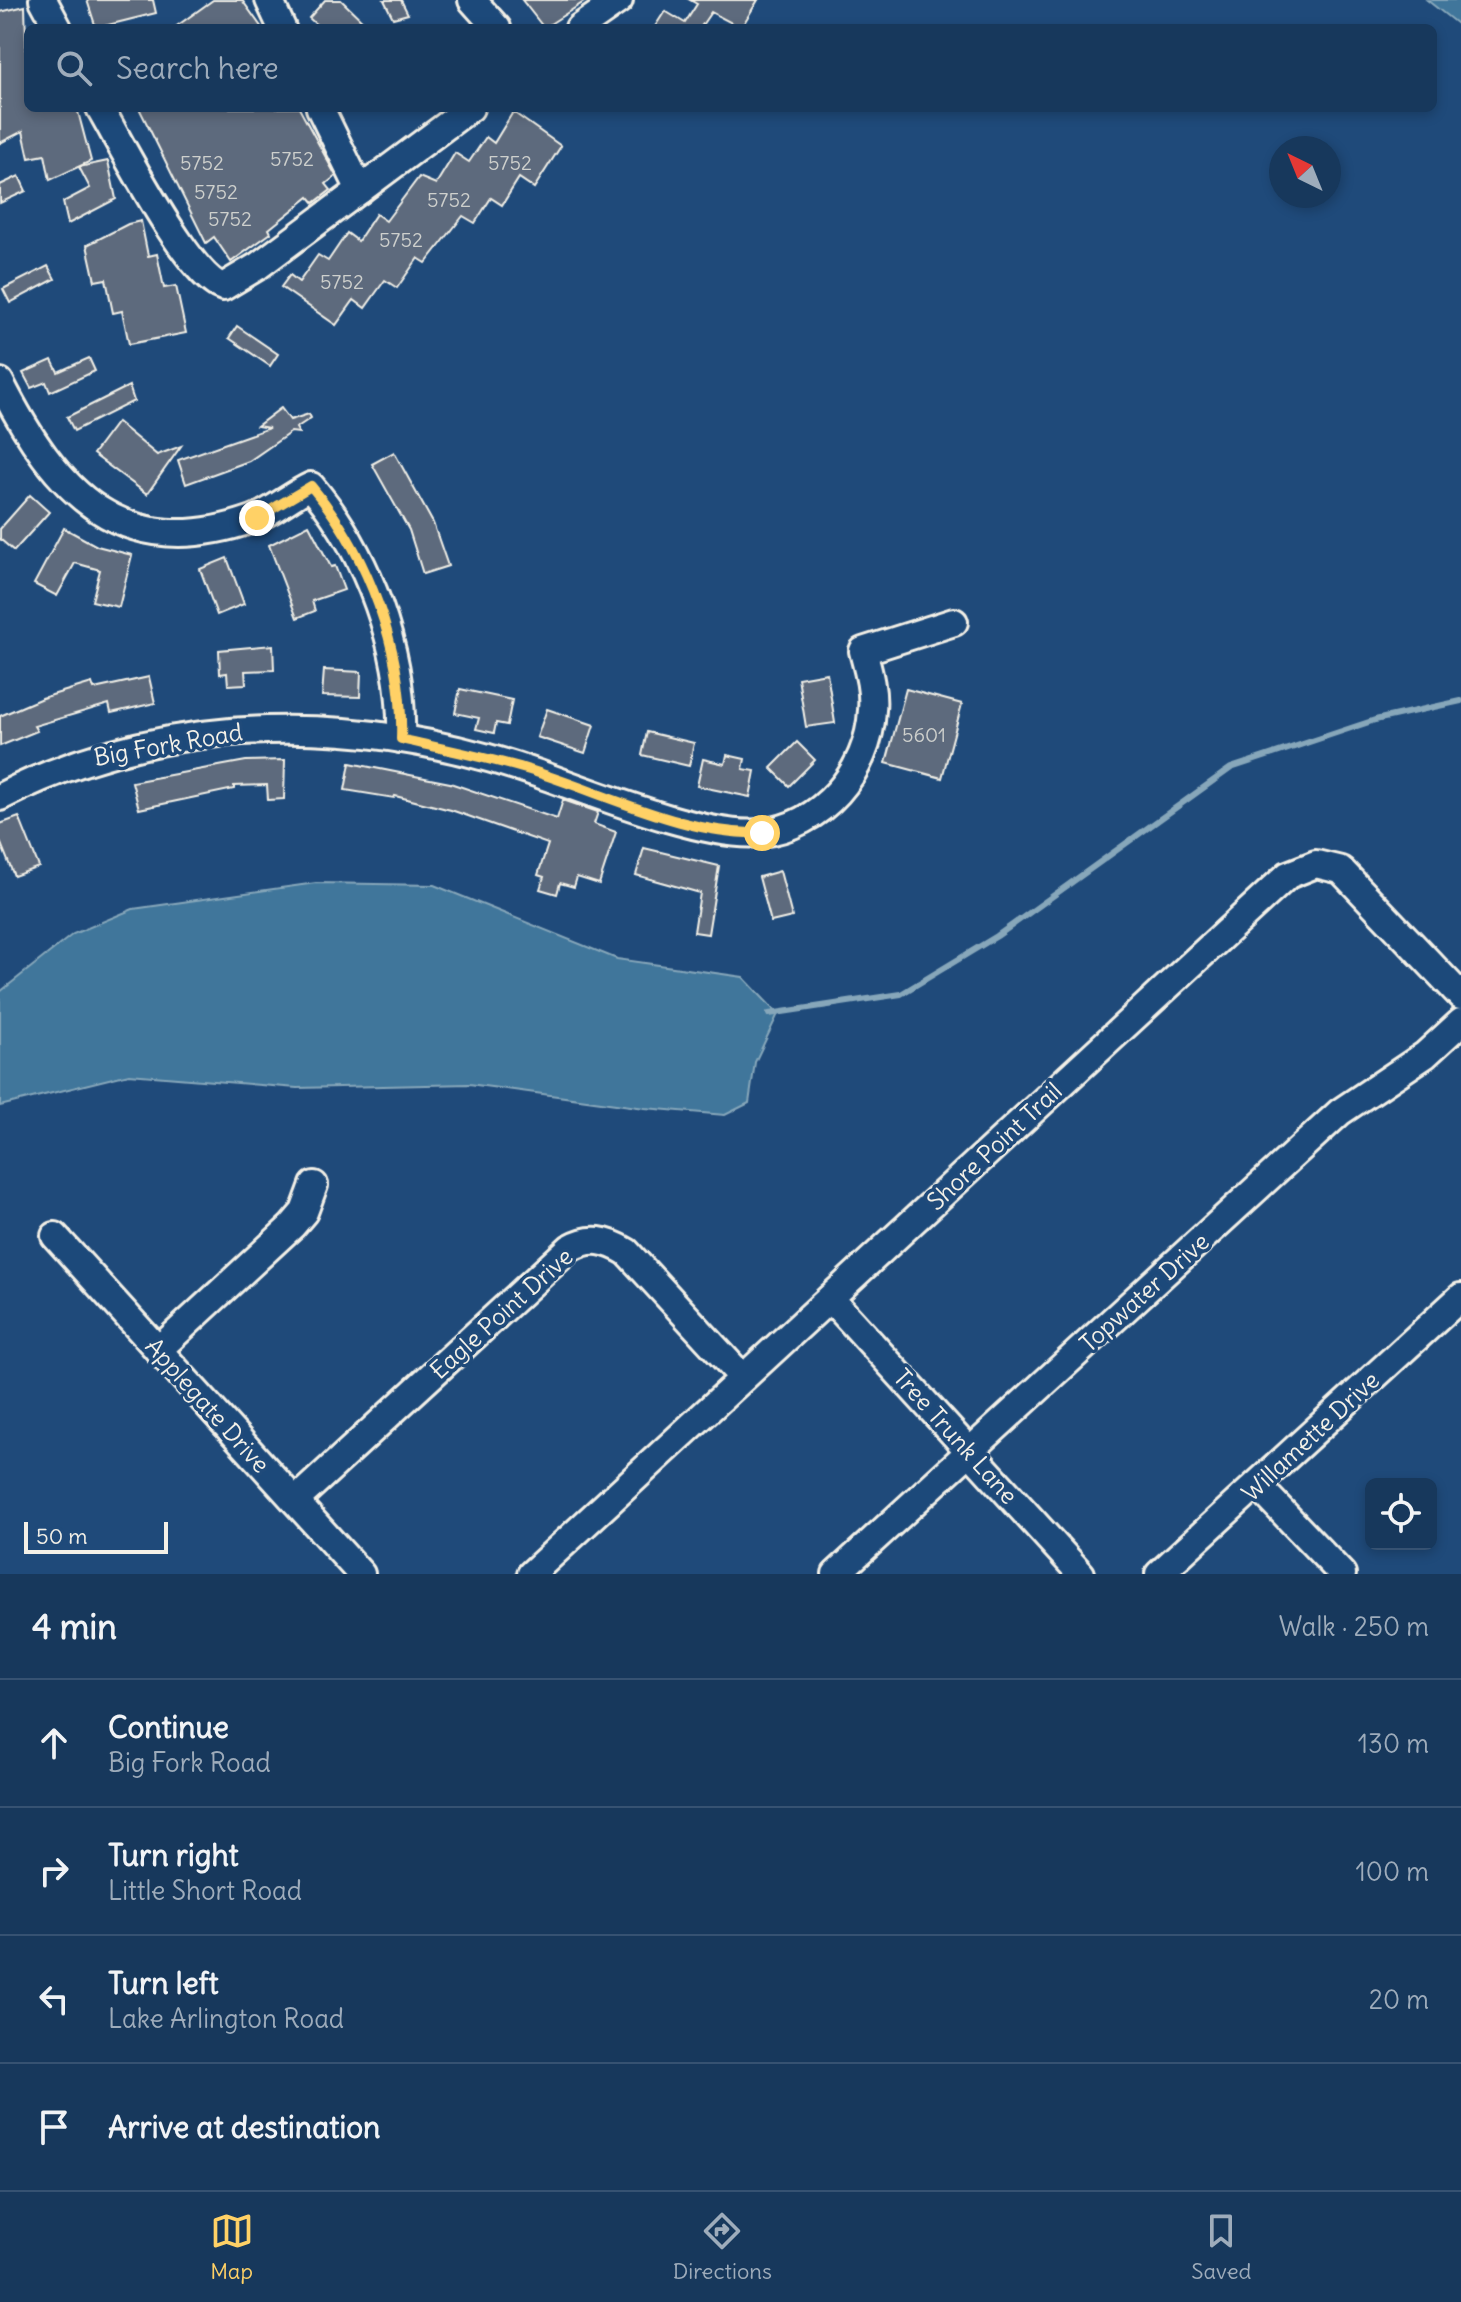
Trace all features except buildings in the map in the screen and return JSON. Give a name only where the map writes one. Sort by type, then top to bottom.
[{"type":"street","points":[[43,0],[56,24]]},
{"type":"street","points":[[269,0],[280,24]]},
{"type":"street","points":[[472,0],[493,24]]},
{"type":"street","points":[[585,24],[619,0]]},
{"type":"street","points":[[102,112],[181,246],[210,283],[223,287],[258,266],[465,112]]},
{"type":"street","points":[[322,112],[360,190]]},
{"type":"street","points":[[0,382],[69,488],[99,512],[137,529],[172,535],[207,533],[257,518],[311,486],[346,537],[392,647],[402,699],[401,739]]},
{"type":"street","name":"Big Fork Road","points":[[0,797],[98,754],[239,729],[324,728],[401,739],[526,769],[629,805],[734,834],[762,833],[825,808],[860,760],[872,711],[870,679],[863,651],[954,622]]},
{"type":"street","name":"Shore Point Trail","points":[[531,1574],[1288,875],[1304,866],[1330,865],[1341,870],[1461,996]]},
{"type":"street","name":"Topwater Drive","points":[[836,1574],[1340,1112],[1425,1055],[1461,1022]]},
{"type":"street","points":[[158,1350],[292,1226],[304,1212],[314,1185]]},
{"type":"street","name":"Applegate Drive","points":[[55,1236],[361,1574]]},
{"type":"street","name":"Eagle Point Drive","points":[[295,1501],[570,1248],[584,1241],[613,1244],[627,1252],[743,1378]]},
{"type":"street","name":"Willamette Drive","points":[[1159,1574],[1461,1297]]},
{"type":"street","name":"Tree Trunk Lane","points":[[830,1298],[1081,1574]]},
{"type":"street","points":[[1257,1485],[1342,1574]]},
{"type":"water","points":[[1427,0],[1461,0],[1461,27]]},
{"type":"water","points":[[316,883],[434,885],[617,959],[743,977],[778,1014],[755,1062],[749,1103],[725,1115],[645,1108],[469,1084],[297,1088],[129,1074],[0,1106],[0,992],[73,934],[133,909]]},
{"type":"waterway","points":[[769,1014],[901,994],[997,936],[1231,768],[1375,720],[1461,701]]},
{"type":"route","points":[[257,518],[296,492],[311,486],[329,507],[367,582],[392,647],[402,699],[401,739],[526,769],[629,805],[734,834],[762,833]]}]
